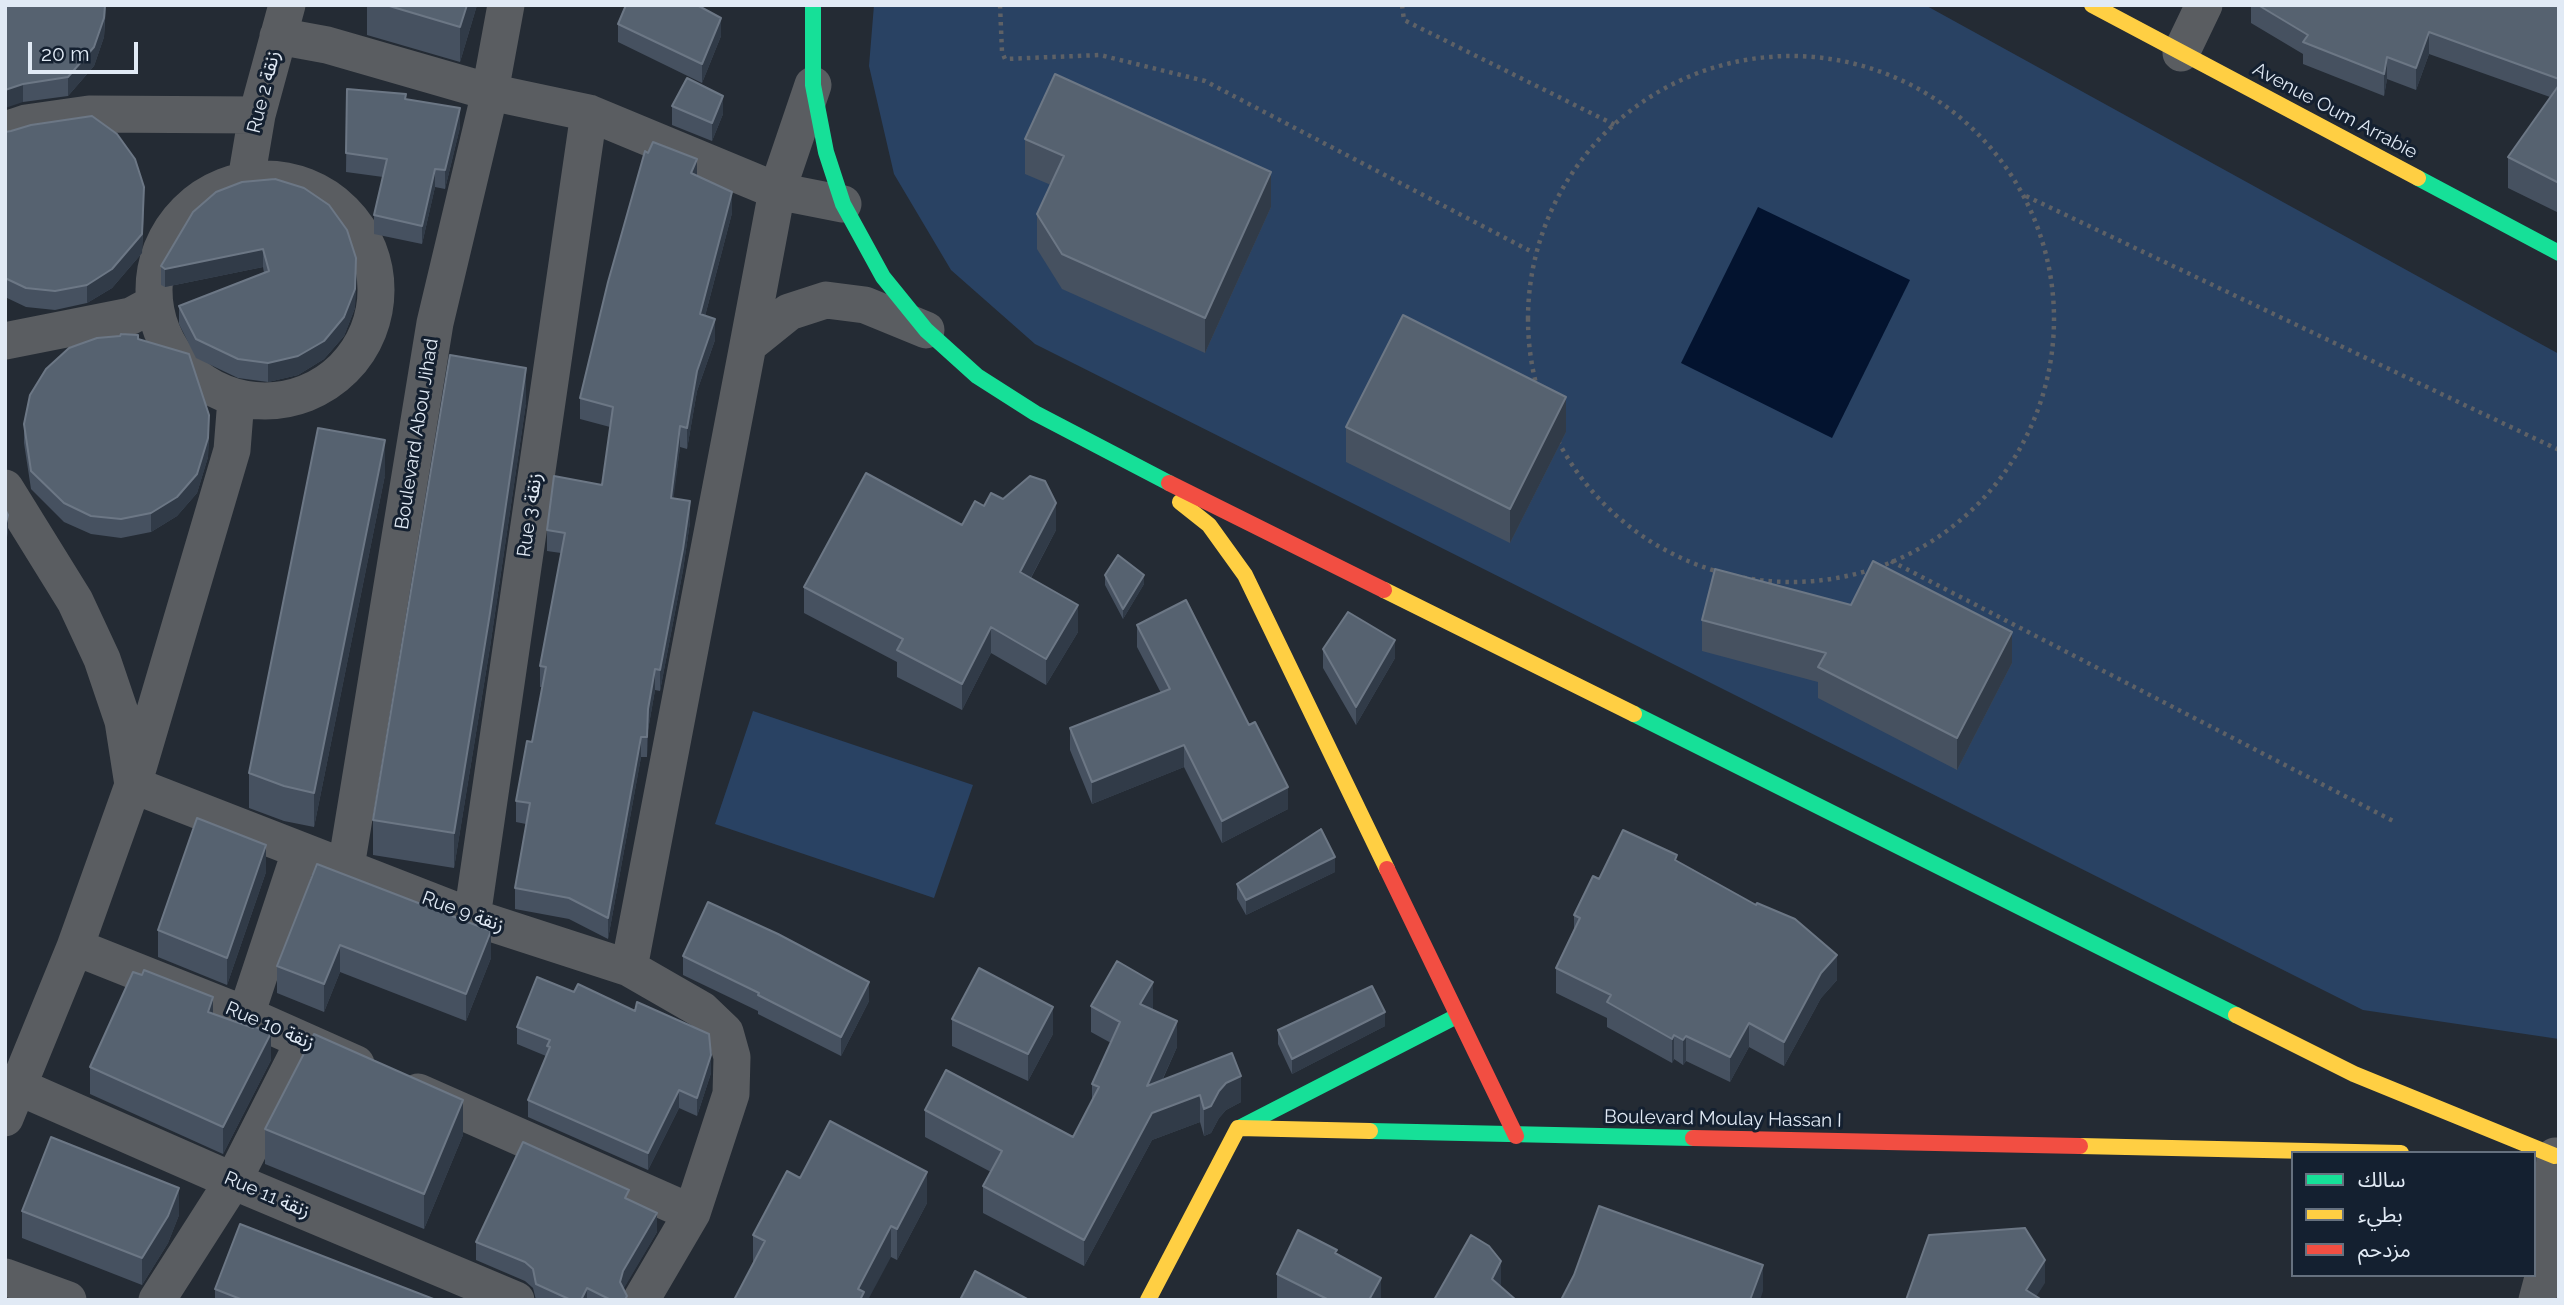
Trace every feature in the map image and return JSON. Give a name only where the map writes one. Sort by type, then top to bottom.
[{"type":"street","name":"Boulevard Abou Jihad","points":[[346,867],[435,323],[490,92],[506,5]]},
{"type":"street","points":[[813,5],[813,85],[826,152],[842,204],[883,276],[926,330],[977,376],[1035,413],[1132,464],[2354,1074],[2549,1156],[2548,1259],[2537,1300]]},
{"type":"street","name":"Avenue Oum Arrabie","points":[[2092,5],[2559,253]]},
{"type":"street","points":[[2180,53],[2204,5]]},
{"type":"street","points":[[283,20],[327,46],[490,92],[589,113],[777,191],[842,204]]},
{"type":"street","name":"Rue 2 زنقة","points":[[246,180],[257,115],[283,20]]},
{"type":"street","points":[[629,968],[777,191],[813,85]]},
{"type":"street","name":"Rue 3 زنقة","points":[[472,917],[589,113]]},
{"type":"street","points":[[5,130],[26,123],[89,114],[257,115]]},
{"type":"street","points":[[277,179],[308,187],[335,203],[357,226],[372,253],[377,284],[375,316],[361,349],[337,376],[307,394],[271,402],[236,399],[205,385],[180,364],[162,336],[153,304],[155,270],[165,238],[186,211],[213,191],[246,180],[277,179]]},
{"type":"street","points":[[748,345],[789,312],[826,300],[865,305],[926,330]]},
{"type":"street","points":[[5,341],[131,316],[153,304]]},
{"type":"street","points":[[375,316],[435,323]]},
{"type":"street","points":[[12,1103],[75,947],[133,785],[232,450],[236,399]]},
{"type":"street","points":[[1132,464],[1209,525],[1245,575],[1516,1136]]},
{"type":"street","points":[[5,488],[75,601],[102,659],[123,721],[133,785]]},
{"type":"street","name":"Rue 9 زنقة","points":[[133,785],[472,917],[629,968],[702,1010],[725,1032],[732,1057],[731,1094],[692,1213],[641,1300]]},
{"type":"street","points":[[246,1015],[300,852]]},
{"type":"street","name":"Rue 10 زنقة","points":[[75,947],[246,1015],[692,1213]]},
{"type":"street","points":[[1148,1300],[1238,1128],[1457,1016]]},
{"type":"street","points":[[158,1300],[233,1181],[303,1041]]},
{"type":"street","name":"Rue 11 زنقة","points":[[12,1103],[233,1181],[516,1300]]},
{"type":"street","name":"Boulevard Moulay Hassan I","points":[[1238,1128],[2297,1151]]},
{"type":"street","points":[[5,1276],[68,1300]]},
{"type":"path","points":[[1000,5],[1002,52],[1005,59],[1100,55],[1205,81],[1534,253]]},
{"type":"path","points":[[1402,5],[1404,20],[1615,125]]},
{"type":"path","points":[[1821,56],[1909,81],[1977,130],[2026,196],[2053,275],[2053,358],[2028,437],[1979,505],[1912,553],[1891,561],[1833,579],[1750,579],[1670,554],[1596,499],[1546,422],[1525,333],[1536,243],[1577,160],[1615,125],[1644,98],[1728,61],[1821,56]]},
{"type":"path","points":[[2026,196],[2559,450]]},
{"type":"path","points":[[1891,561],[2395,822]]},
{"type":"shaded area","points":[[874,5],[1925,5],[2559,354],[2559,1039],[2363,1010],[1035,344],[951,270],[894,174],[869,66]]},
{"type":"shaded area","points":[[1758,207],[1910,280],[1832,438],[1681,363]]},
{"type":"shaded area","points":[[753,711],[973,785],[934,898],[715,824]]},
{"type":"building","points":[[5,5],[105,5],[104,18],[94,47],[68,77],[23,84],[5,90]]},
{"type":"building","points":[[386,5],[467,5],[460,27]]},
{"type":"building","points":[[626,5],[697,5],[721,18],[702,64],[618,24]]},
{"type":"building","points":[[2258,5],[2559,5],[2559,79],[2429,32],[2416,68],[2387,57],[2384,74],[2303,42],[2308,35]]},
{"type":"building","points":[[1055,74],[1271,172],[1205,318],[1062,254],[1037,214],[1064,156],[1025,139]]},
{"type":"building","points":[[687,78],[723,96],[712,123],[672,106]]},
{"type":"building","points":[[2559,85],[2559,183],[2508,157]]},
{"type":"building","points":[[347,89],[406,94],[405,99],[460,108],[445,170],[435,169],[422,226],[374,215],[387,159],[346,153]]},
{"type":"building","points":[[92,116],[117,134],[135,159],[144,187],[142,234],[112,269],[87,285],[55,291],[26,288],[5,278],[5,132],[31,125]]},
{"type":"building","points":[[653,142],[697,159],[691,173],[732,192],[700,314],[715,319],[697,371],[687,428],[680,426],[671,498],[690,501],[683,549],[660,670],[655,669],[648,709],[647,737],[641,737],[608,918],[569,898],[515,888],[530,803],[516,801],[527,741],[532,742],[546,667],[540,666],[565,533],[547,530],[554,476],[602,485],[613,407],[580,398],[608,282],[645,151],[648,153]]},
{"type":"building","points":[[275,179],[304,188],[329,205],[347,230],[356,258],[355,289],[344,317],[324,341],[298,356],[268,363],[238,359],[196,339],[179,306],[269,271],[263,249],[165,269],[161,266],[193,212],[216,192],[242,182]]},
{"type":"building","points":[[1403,315],[1566,397],[1510,509],[1346,427]]},
{"type":"building","points":[[121,334],[138,335],[138,339],[189,354],[209,415],[208,438],[197,474],[177,497],[151,513],[121,519],[91,516],[64,503],[31,471],[24,424],[30,395],[46,369],[69,348],[97,338]]},
{"type":"building","points":[[450,355],[526,368],[454,833],[373,820]]},
{"type":"building","points":[[318,428],[385,440],[314,793],[284,786],[249,773]]},
{"type":"building","points":[[866,473],[962,525],[975,501],[984,506],[991,493],[1003,499],[1030,476],[1045,481],[1056,503],[1020,572],[1078,605],[1046,659],[991,627],[962,684],[897,650],[903,639],[804,587]]},
{"type":"building","points":[[1118,555],[1144,575],[1123,609],[1105,575]]},
{"type":"building","points":[[1873,561],[2012,632],[1957,738],[1818,667],[1826,653],[1702,620],[1715,569],[1851,605]]},
{"type":"building","points":[[1186,600],[1249,725],[1255,722],[1288,787],[1222,821],[1184,745],[1092,782],[1070,728],[1170,689],[1137,625]]},
{"type":"building","points":[[1348,612],[1395,640],[1356,707],[1323,649]]},
{"type":"building","points":[[197,818],[266,845],[227,958],[158,930]]},
{"type":"building","points":[[1321,829],[1335,857],[1246,900],[1237,884]]},
{"type":"building","points":[[1623,830],[1677,855],[1675,860],[1756,905],[1757,903],[1795,919],[1837,955],[1821,973],[1784,1042],[1749,1023],[1730,1057],[1686,1036],[1683,1040],[1674,1035],[1672,1039],[1607,1002],[1611,995],[1556,968],[1580,918],[1574,915],[1593,876],[1599,879]]},
{"type":"building","points":[[317,864],[491,931],[466,994],[340,945],[324,984],[277,966]]},
{"type":"building","points":[[708,902],[778,934],[869,982],[841,1037],[683,956]]},
{"type":"building","points":[[1117,961],[1153,982],[1140,1004],[1177,1021],[1147,1086],[1232,1053],[1241,1076],[1226,1083],[1211,1106],[1204,1109],[1200,1095],[1152,1113],[1084,1240],[983,1186],[1002,1151],[925,1110],[946,1070],[1073,1137],[1099,1087],[1092,1084],[1120,1022],[1091,1006]]},
{"type":"building","points":[[979,968],[1053,1007],[1028,1054],[952,1019]]},
{"type":"building","points":[[144,970],[213,997],[208,1012],[271,1033],[223,1127],[90,1067],[133,972],[142,975]]},
{"type":"building","points":[[537,977],[574,992],[578,984],[635,1011],[637,1002],[709,1034],[711,1055],[697,1098],[679,1090],[648,1153],[528,1100],[550,1047],[547,1046],[550,1040],[517,1027]]},
{"type":"building","points":[[1372,986],[1385,1012],[1292,1059],[1278,1030]]},
{"type":"building","points":[[314,1034],[463,1100],[424,1194],[265,1129]]},
{"type":"building","points":[[830,1121],[927,1172],[897,1229],[891,1226],[858,1289],[864,1292],[860,1300],[734,1300],[765,1241],[753,1235],[787,1171],[800,1178]]},
{"type":"building","points":[[51,1137],[179,1188],[168,1216],[142,1258],[22,1211]]},
{"type":"building","points":[[523,1142],[629,1190],[625,1198],[657,1213],[623,1271],[620,1282],[627,1296],[625,1300],[611,1300],[587,1288],[581,1300],[571,1300],[536,1284],[533,1269],[525,1262],[476,1242]]},
{"type":"building","points":[[1599,1206],[1763,1265],[1750,1300],[1561,1300],[1574,1275]]},
{"type":"building","points":[[240,1224],[436,1300],[243,1300],[215,1289]]},
{"type":"building","points":[[2025,1228],[2045,1260],[2026,1290],[2042,1300],[1906,1300],[1929,1235]]},
{"type":"building","points":[[1298,1230],[1337,1250],[1335,1253],[1381,1278],[1369,1300],[1329,1300],[1277,1274]]},
{"type":"building","points":[[1471,1235],[1489,1246],[1501,1261],[1492,1279],[1516,1300],[1434,1300]]},
{"type":"building","points":[[975,1271],[1029,1300],[960,1300]]},
{"type":"traffic: fast","points":[[813,5],[813,85],[826,152],[843,204],[883,277],[926,330],[977,376],[1035,413],[1169,483]]},
{"type":"traffic: fast","points":[[2418,178],[2559,253]]},
{"type":"traffic: fast","points":[[1634,714],[2236,1015]]},
{"type":"traffic: fast","points":[[1241,1127],[1457,1016]]},
{"type":"traffic: fast","points":[[1370,1131],[1693,1138]]},
{"type":"traffic: slow","points":[[2092,5],[2418,178]]},
{"type":"traffic: slow","points":[[1180,502],[1209,525],[1245,575],[1387,869]]},
{"type":"traffic: slow","points":[[1384,590],[1634,714]]},
{"type":"traffic: slow","points":[[2236,1015],[2354,1074],[2555,1156]]},
{"type":"traffic: slow","points":[[1148,1300],[1238,1128],[1370,1131]]},
{"type":"traffic: slow","points":[[2080,1146],[2309,1151]]},
{"type":"traffic: jam","points":[[1169,483],[1384,590]]},
{"type":"traffic: jam","points":[[1387,869],[1516,1136]]},
{"type":"traffic: jam","points":[[1693,1138],[2080,1146]]}]
